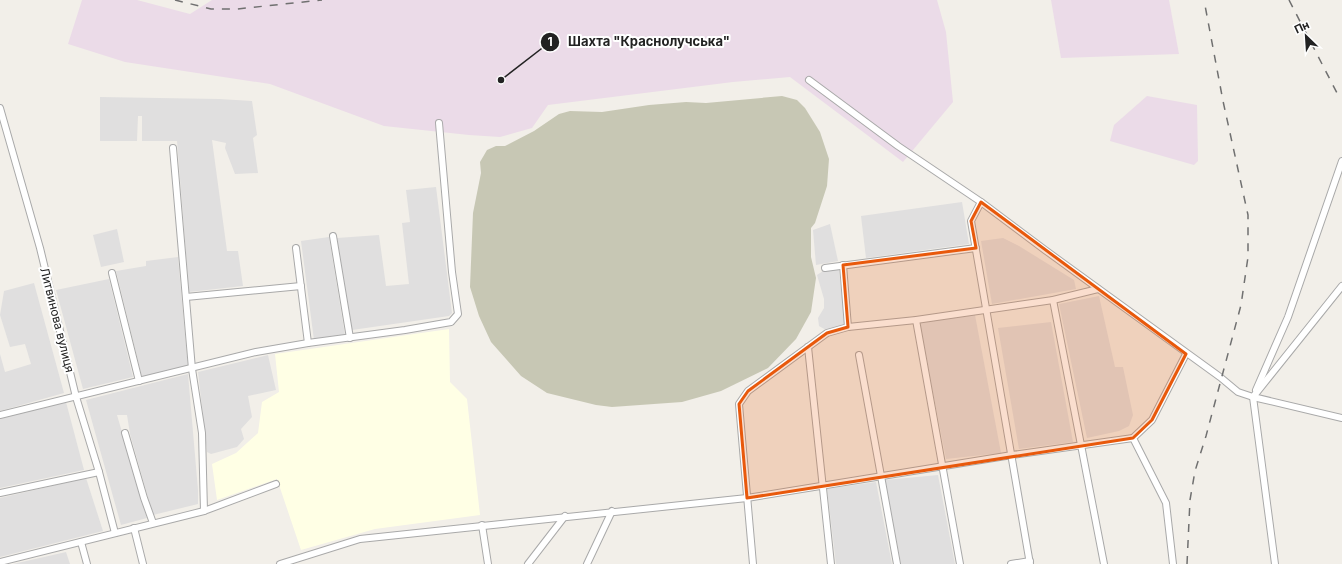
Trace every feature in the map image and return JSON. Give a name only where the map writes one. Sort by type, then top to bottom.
[{"type":"street","points":[[808,80],[898,146],[981,202],[1186,354],[1220,377],[1238,392],[1253,397],[1342,418]]},
{"type":"street","name":"Литвинова вулиця","points":[[0,108],[40,248],[76,397],[99,472],[115,533]]},
{"type":"street","points":[[0,415],[192,369],[256,352],[451,322],[458,314],[452,272],[439,123]]},
{"type":"street","points":[[173,148],[192,369],[202,433],[204,512]]},
{"type":"street","points":[[1275,564],[1253,397],[1288,317],[1342,161]]},
{"type":"street","points":[[981,202],[971,221],[1030,562],[1011,564]]},
{"type":"street","points":[[333,236],[350,338]]},
{"type":"street","points":[[296,248],[308,343]]},
{"type":"street","points":[[825,268],[976,248]]},
{"type":"street","points":[[843,266],[848,327]]},
{"type":"street","points":[[112,273],[139,381]]},
{"type":"street","points":[[186,297],[301,286]]},
{"type":"street","points":[[1253,397],[1342,286]]},
{"type":"street","points":[[753,564],[739,404],[748,391],[827,333],[848,327],[916,320],[1053,300],[1098,289]]},
{"type":"street","points":[[1053,300],[1104,564]]},
{"type":"street","points":[[916,320],[960,564]]},
{"type":"street","points":[[808,347],[831,564]]},
{"type":"street","points":[[280,564],[360,539],[612,511],[747,498],[1012,455],[1133,438],[1152,420],[1186,354]]},
{"type":"street","points":[[859,355],[897,564]]},
{"type":"street","points":[[125,433],[153,523]]},
{"type":"street","points":[[1133,438],[1166,503],[1173,564]]},
{"type":"street","points":[[0,493],[99,472]]},
{"type":"street","points":[[0,562],[153,523],[204,512],[276,484]]},
{"type":"street","points":[[587,564],[612,511]]},
{"type":"street","points":[[528,564],[565,516]]},
{"type":"street","points":[[482,525],[488,564]]},
{"type":"street","points":[[134,528],[144,564]]},
{"type":"street","points":[[81,542],[87,564]]},
{"type":"street","points":[[296,559],[301,564]]},
{"type":"highlighted area","points":[[981,202],[1186,354],[1152,420],[1133,438],[747,498],[739,404],[748,391],[827,333],[848,327],[843,265],[976,248],[971,221]]},
{"type":"shaded area","points":[[82,0],[137,0],[190,14],[212,0],[937,0],[946,32],[953,102],[903,162],[790,77],[733,82],[548,105],[532,128],[500,137],[384,126],[270,84],[125,62],[68,44]]},
{"type":"shaded area","points":[[1051,0],[1169,0],[1179,54],[1061,58]]},
{"type":"shaded area","points":[[782,96],[797,100],[805,108],[820,132],[829,159],[827,186],[815,223],[811,228],[811,257],[816,278],[811,312],[796,339],[768,368],[721,391],[682,402],[612,407],[596,405],[547,393],[521,376],[491,342],[479,316],[470,287],[473,213],[481,173],[480,162],[487,150],[496,146],[505,146],[534,131],[559,114],[570,111],[602,112],[649,105],[686,102],[706,103]]},
{"type":"shaded area","points":[[1147,96],[1197,105],[1198,161],[1194,165],[1110,141],[1114,125]]},
{"type":"shaded area","points":[[100,97],[252,101],[257,135],[253,138],[258,173],[235,174],[225,148],[226,143],[212,140],[227,251],[238,251],[243,286],[189,292],[177,141],[142,141],[142,116],[138,116],[137,141],[100,141]]},
{"type":"shaded area","points":[[436,187],[452,313],[449,316],[352,330],[337,238],[379,235],[386,286],[409,284],[402,223],[410,222],[406,190]]},
{"type":"shaded area","points":[[962,202],[969,244],[866,258],[861,216]]},
{"type":"shaded area","points":[[830,224],[838,261],[816,265],[813,230]]},
{"type":"shaded area","points":[[117,229],[124,262],[101,267],[93,235]]},
{"type":"shaded area","points":[[329,237],[345,335],[314,340],[301,241]]},
{"type":"shaded area","points":[[1003,238],[1019,246],[1074,280],[1076,289],[992,304],[981,241]]},
{"type":"shaded area","points":[[178,257],[188,368],[142,377],[116,271],[146,266],[146,261]]},
{"type":"shaded area","points":[[839,270],[845,325],[826,330],[819,326],[818,318],[824,308],[824,299],[817,275],[823,271]]},
{"type":"shaded area","points":[[109,279],[133,377],[83,389],[56,290]]},
{"type":"shaded area","points":[[34,283],[64,393],[0,411],[0,354],[5,372],[31,364],[25,344],[10,347],[0,315],[4,291]]},
{"type":"shaded area","points":[[1099,296],[1115,367],[1123,367],[1133,415],[1129,426],[1119,431],[1087,438],[1059,304]]},
{"type":"shaded area","points":[[975,315],[1001,453],[946,459],[920,327],[921,322]]},
{"type":"shaded area","points":[[1051,322],[1073,442],[1019,449],[998,328]]},
{"type":"shaded area","points":[[449,329],[450,382],[467,399],[480,515],[375,529],[301,550],[277,479],[217,500],[212,464],[236,453],[258,433],[262,402],[279,392],[275,354]]},
{"type":"shaded area","points":[[268,355],[276,390],[248,396],[252,417],[241,429],[244,439],[237,447],[211,454],[207,452],[198,372]]},
{"type":"shaded area","points":[[188,374],[198,504],[153,515],[130,434],[127,415],[117,415],[147,518],[121,525],[86,400]]},
{"type":"shaded area","points":[[66,402],[84,470],[0,488],[0,419]]},
{"type":"shaded area","points":[[938,475],[955,564],[901,564],[885,480]]},
{"type":"shaded area","points":[[86,478],[103,531],[0,557],[0,498]]},
{"type":"shaded area","points":[[876,482],[892,564],[836,564],[827,489]]},
{"type":"shaded area","points":[[66,552],[70,564],[13,564]]},
{"type":"railway","points":[[175,0],[211,9],[237,9],[322,0]]},
{"type":"railway","points":[[1187,564],[1190,500],[1195,471],[1206,436],[1241,305],[1248,257],[1248,215],[1223,101],[1204,0]]},
{"type":"railway","points":[[1289,0],[1337,93]]},
{"type":"place","name":"Шахта \"Краснолучська\"","points":[[501,80]]}]
